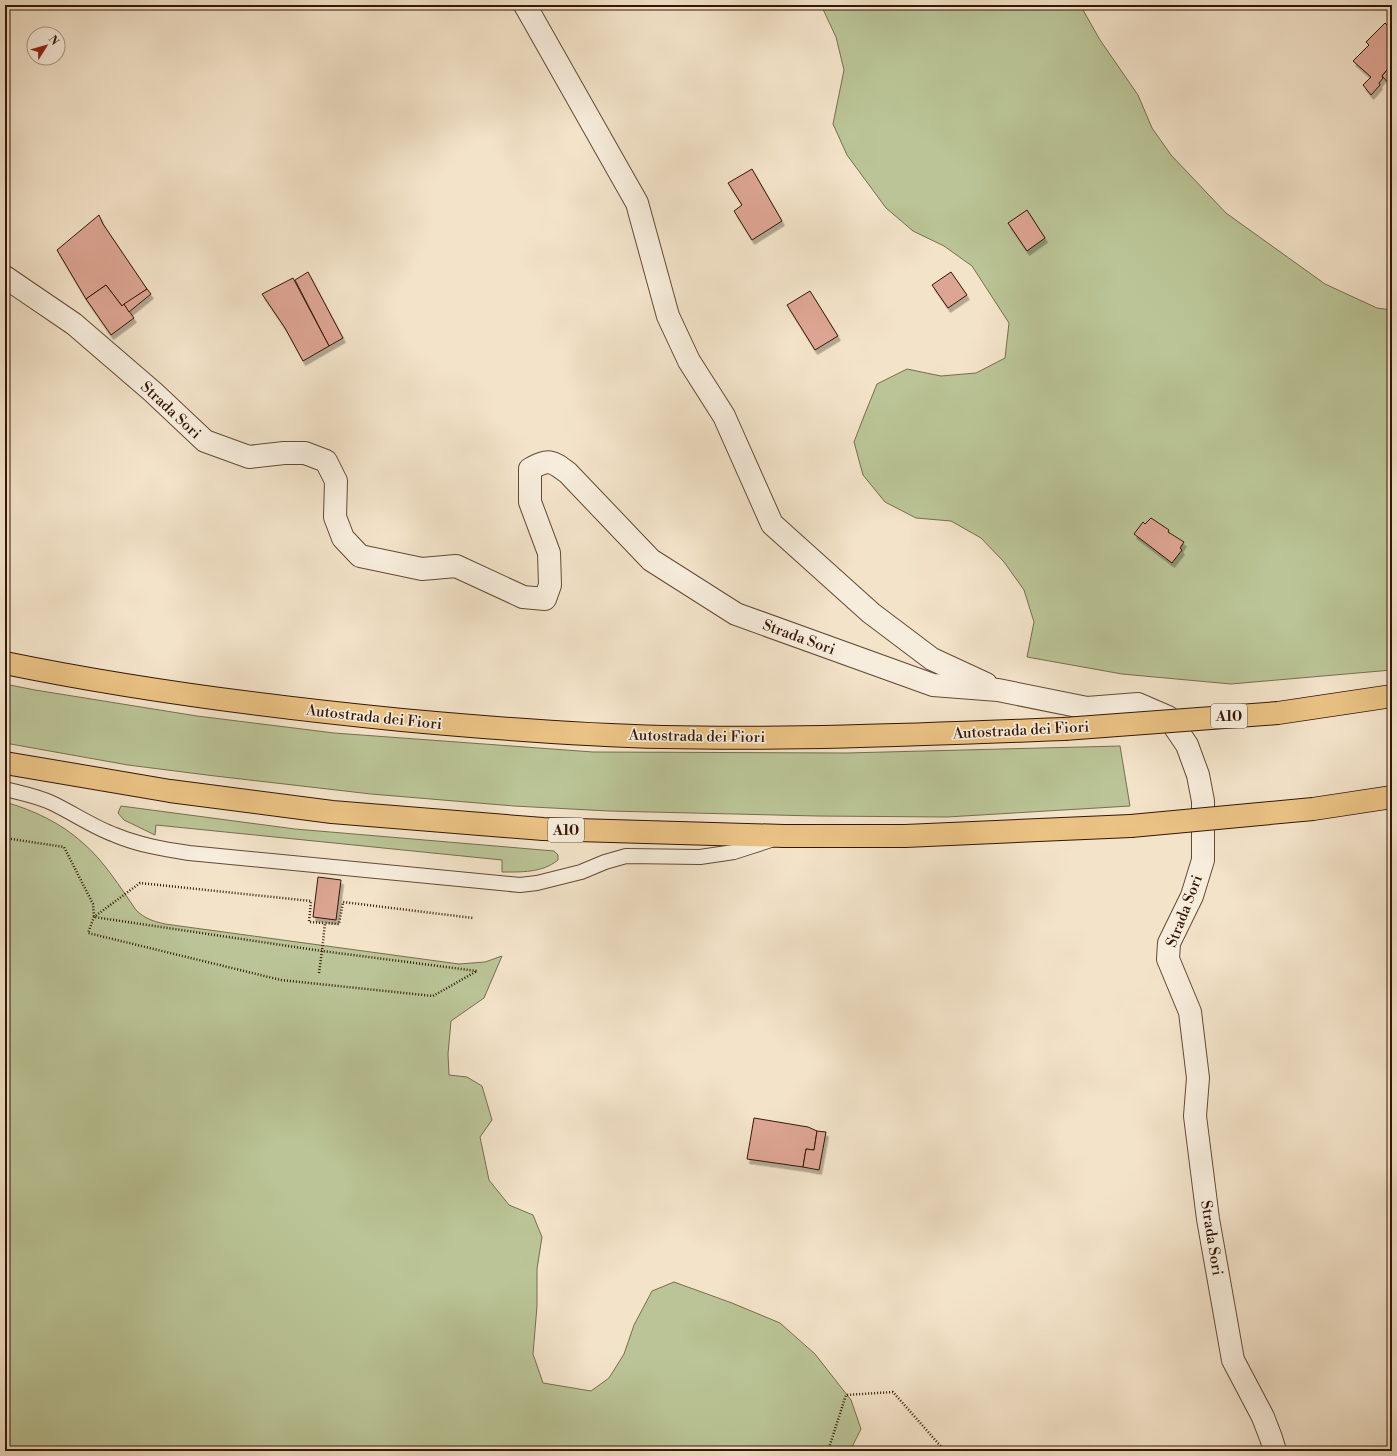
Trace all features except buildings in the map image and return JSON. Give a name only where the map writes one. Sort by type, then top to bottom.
[{"type":"highway","name":"Autostrada dei Fiori","points":[[5,664],[224,700],[352,715],[507,730],[662,737],[871,737],[1064,729],[1278,713],[1392,696]]},
{"type":"highway","name":"A10","points":[[5,763],[170,791],[332,812],[543,829],[784,836],[906,836],[1131,826],[1313,809],[1392,797]]},
{"type":"street","points":[[525,5],[637,203],[668,316],[690,361],[724,416],[772,524],[871,613],[932,659],[998,690]]},
{"type":"street","name":"Strada Sori","points":[[5,277],[74,324],[154,392],[205,441],[249,457],[284,453],[305,453],[326,461],[336,481],[335,517],[343,538],[360,556],[377,560],[397,562],[422,569],[456,566],[523,597],[545,598],[550,585],[548,553],[530,502],[530,469],[542,462],[554,462],[568,473],[651,560],[736,614],[933,685],[998,690],[1087,708],[1138,704],[1168,717],[1187,745],[1198,775],[1203,801],[1202,860],[1192,896],[1169,943],[1168,959],[1190,1012],[1198,1078],[1195,1116],[1208,1218],[1233,1360],[1263,1417],[1275,1451]]},
{"type":"lane","points":[[5,789],[35,796],[114,835],[153,848],[197,854],[520,885],[537,883],[581,872],[605,862],[626,856],[700,857],[734,852],[784,836]]},
{"type":"path","points":[[5,838],[64,847],[93,904],[94,917],[88,933],[281,980],[433,996],[477,971],[322,951],[94,917]]},
{"type":"path","points":[[94,917],[140,883],[311,901],[309,922],[340,924],[343,902],[473,918]]},
{"type":"path","points":[[319,973],[325,923]]},
{"type":"path","points":[[828,1451],[846,1395],[893,1392],[945,1451]]},
{"type":"green space","points":[[821,5],[1079,5],[1100,40],[1138,95],[1152,128],[1171,155],[1226,213],[1325,284],[1377,308],[1392,310],[1392,670],[1231,684],[1122,674],[1027,657],[1034,622],[1024,590],[1004,562],[981,538],[951,521],[916,518],[885,502],[863,475],[854,442],[877,384],[907,369],[941,376],[976,373],[1005,358],[1009,323],[972,266],[944,246],[913,231],[886,208],[847,155],[833,124],[844,70],[836,37]]},
{"type":"green space","points":[[5,684],[197,716],[334,733],[593,752],[846,753],[1120,746],[1130,806],[947,817],[817,816],[609,811],[514,806],[371,794],[128,765],[5,743]]},
{"type":"green space","points":[[5,802],[46,818],[56,823],[74,836],[91,850],[105,866],[136,910],[146,918],[157,922],[459,964],[485,962],[502,956],[484,998],[451,1021],[448,1054],[449,1075],[467,1077],[482,1086],[492,1120],[480,1137],[489,1180],[509,1205],[533,1215],[542,1237],[537,1269],[537,1306],[533,1354],[543,1383],[591,1391],[609,1378],[624,1354],[634,1325],[652,1291],[674,1282],[732,1303],[780,1323],[815,1354],[851,1400],[861,1429],[850,1451],[5,1451]]},
{"type":"green space","points":[[121,806],[295,829],[554,851],[558,855],[558,860],[538,870],[524,872],[502,872],[502,860],[156,825],[155,835],[124,820],[118,813]]}]
